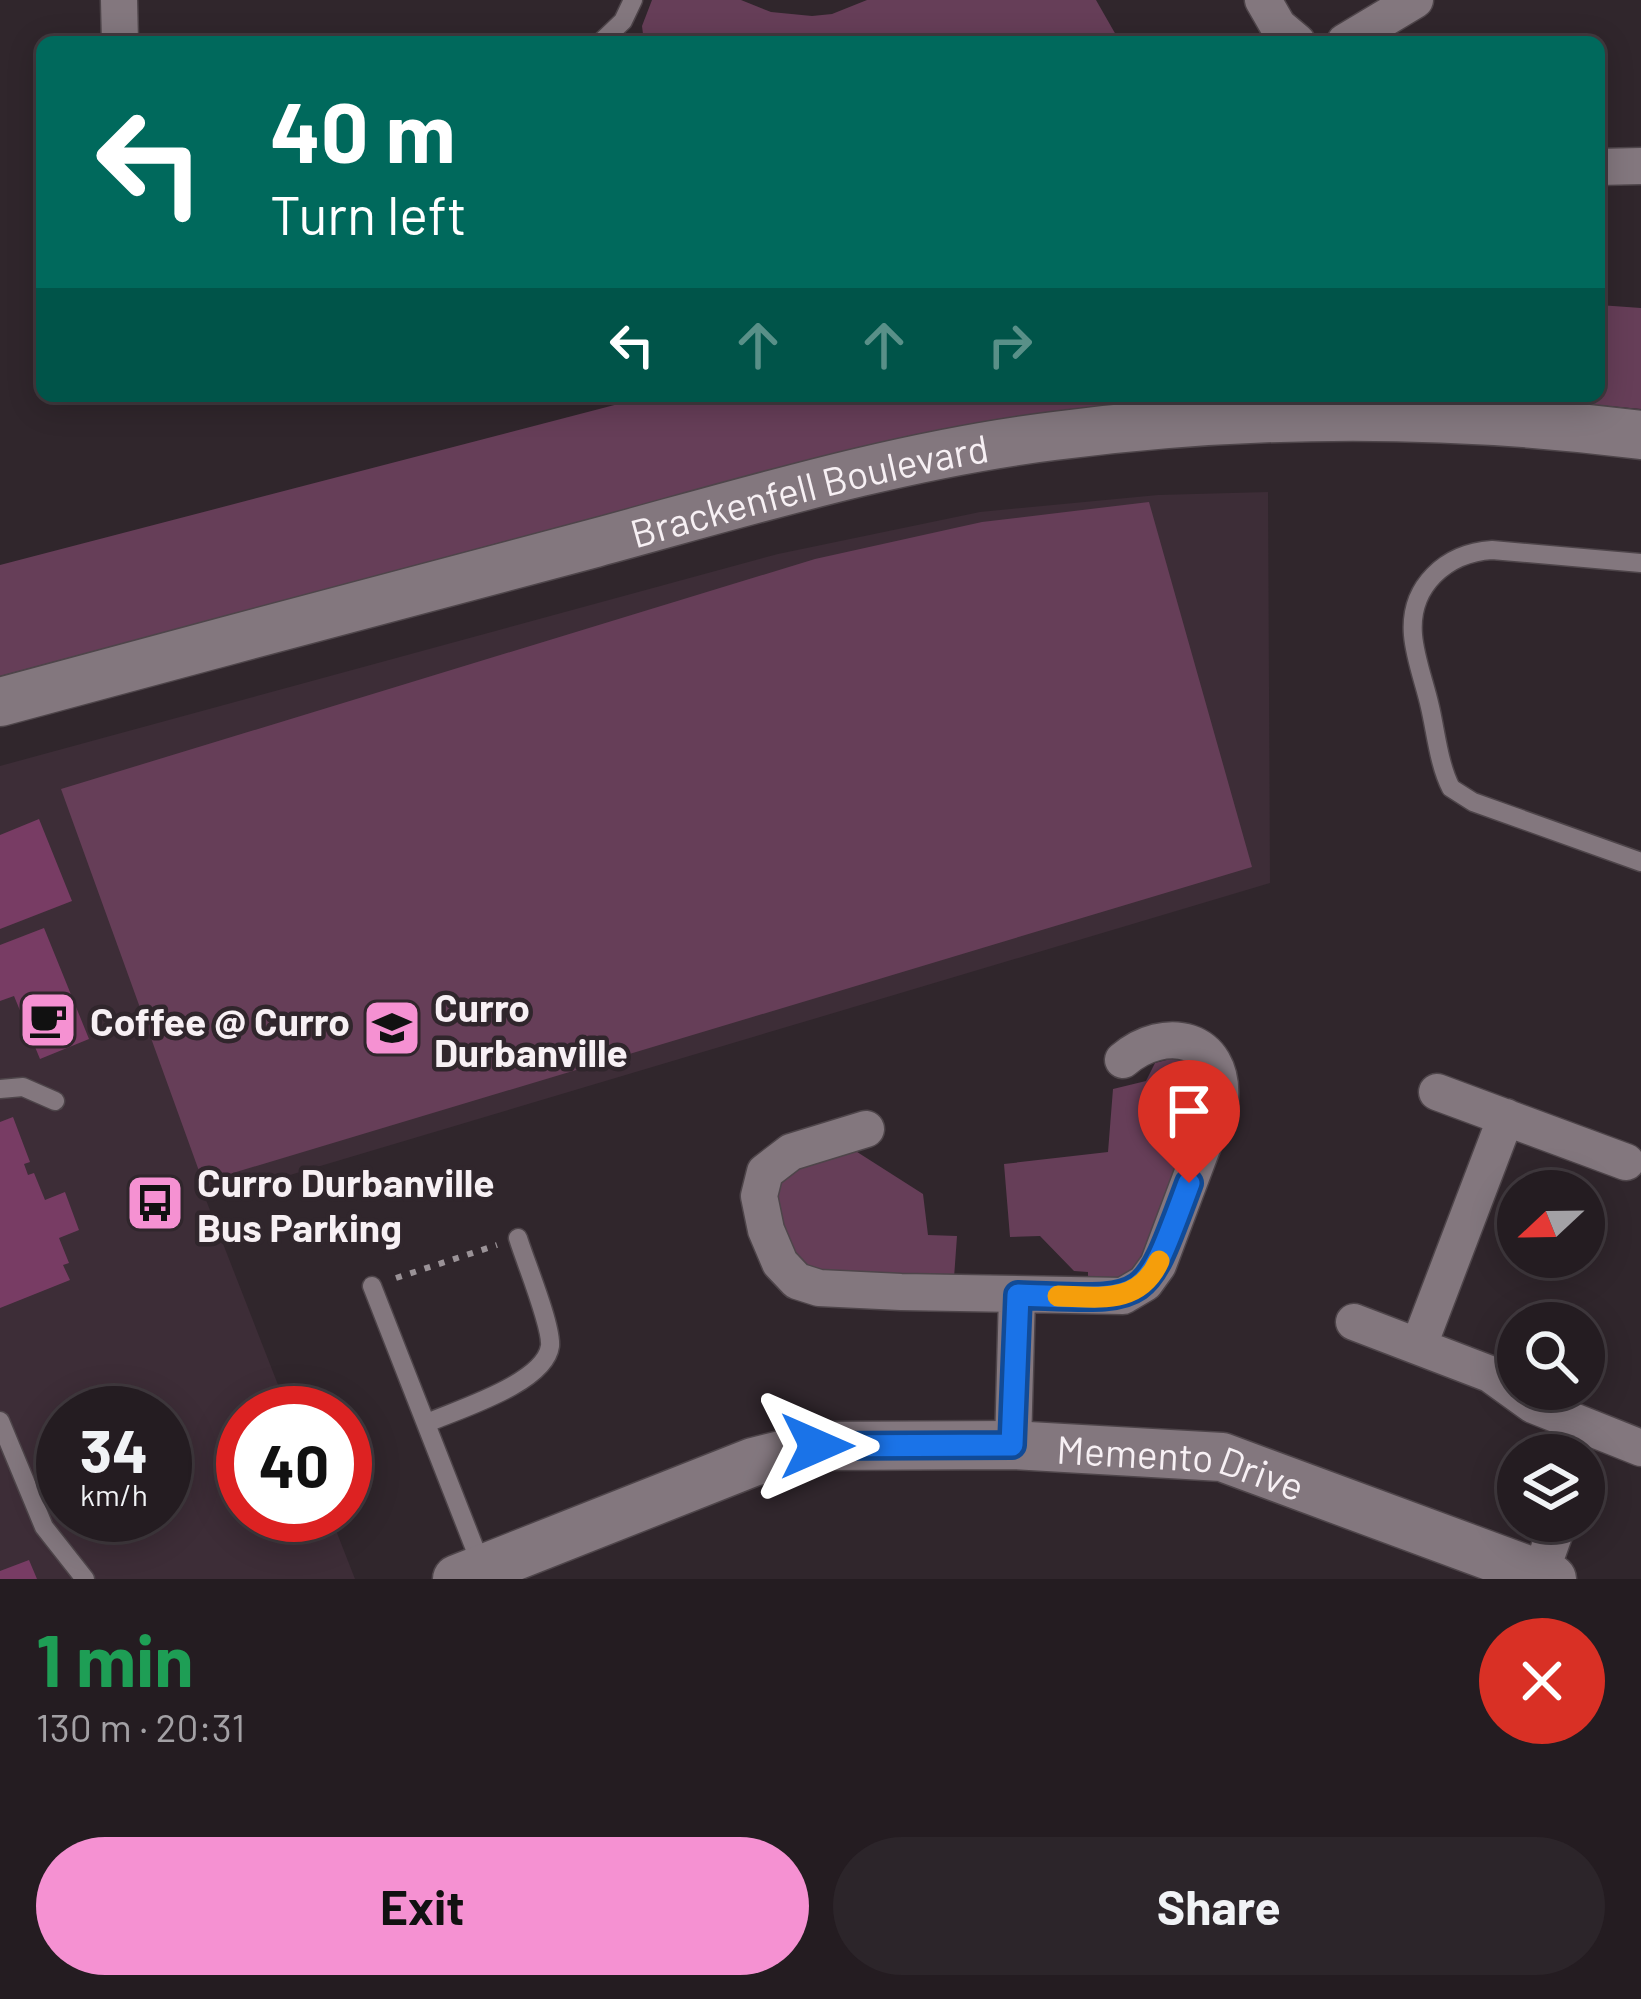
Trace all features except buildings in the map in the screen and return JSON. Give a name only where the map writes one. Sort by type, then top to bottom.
[{"type":"street","points":[[119,0],[120,36]]},
{"type":"street","points":[[1263,0],[1290,36]]},
{"type":"street","points":[[1355,36],[1414,0]]},
{"type":"street","points":[[1605,167],[1641,166]]},
{"type":"street","name":"Brackenfell Boulevard","points":[[0,702],[818,484],[1051,436],[1270,417],[1467,419],[1641,435]]},
{"type":"street","points":[[866,1129],[791,1152],[765,1172],[759,1196],[766,1230],[787,1274],[819,1288],[1123,1296],[1145,1283],[1158,1265],[1220,1100],[1220,1077],[1203,1049],[1176,1039],[1147,1044],[1123,1060]]},
{"type":"street","points":[[1437,1093],[1626,1162]]},
{"type":"street","points":[[1419,1345],[1506,1118]]},
{"type":"street","points":[[1012,1445],[1018,1295]]},
{"type":"street","points":[[1354,1322],[1497,1377],[1575,1434]]},
{"type":"street","points":[[1605,1444],[1641,1448]]},
{"type":"street","name":"Memento Drive","points":[[470,1573],[790,1451],[817,1446],[1012,1445],[1222,1457],[1546,1576]]},
{"type":"street","points":[[1546,1576],[1554,1542]]},
{"type":"lane","points":[[607,36],[623,21],[633,0]]},
{"type":"lane","points":[[623,21],[627,36]]},
{"type":"lane","points":[[1641,563],[1492,550],[1467,553],[1450,560],[1423,588],[1413,634],[1451,788],[1473,802],[1641,862]]},
{"type":"lane","points":[[0,1089],[23,1088],[55,1101]]},
{"type":"lane","points":[[427,1423],[531,1376],[544,1360],[550,1337],[518,1238]]},
{"type":"lane","points":[[372,1286],[427,1423],[470,1573]]},
{"type":"lane","points":[[0,1420],[44,1527],[85,1579]]},
{"type":"path","points":[[372,1286],[518,1238]]},
{"type":"shaded area","points":[[652,0],[741,0],[771,12],[812,16],[832,14],[867,0],[1096,0],[1117,36],[643,36]]},
{"type":"shaded area","points":[[1605,305],[1641,308],[1641,409],[1567,402],[1605,402]]},
{"type":"shaded area","points":[[626,402],[1155,402],[1064,412],[813,459],[0,676],[0,565]]},
{"type":"shaded area","name":"Curro Durbanville","points":[[1268,492],[1270,883],[206,1200],[278,1386],[216,1386],[216,1542],[341,1542],[355,1579],[0,1579],[0,766],[778,554],[980,512],[1158,495]]},
{"type":"shaded area","name":"Curro Durbanville","points":[[1149,502],[1252,867],[203,1182],[61,789],[815,559],[982,522]]},
{"type":"shaded area","points":[[1182,1056],[1200,1071],[1206,1092],[1145,1256],[1124,1280],[1088,1283],[1088,1272],[1074,1271],[1040,1236],[1010,1237],[1004,1164],[1108,1152],[1113,1089],[1146,1081],[1155,1063]]},
{"type":"shaded area","points":[[854,1150],[923,1194],[928,1235],[957,1236],[954,1278],[827,1272],[803,1262],[779,1215],[777,1183],[801,1165]]},
{"type":"slow traffic","points":[[1058,1296],[1123,1296],[1145,1283],[1159,1261]]},
{"type":"place","name":"Coffee @ Curro","points":[[48,1020]]},
{"type":"place","name":"Curro Durbanville","points":[[392,1028]]},
{"type":"place","name":"Curro Durbanville Bus Parking","points":[[155,1203]]},
{"type":"route","points":[[817,1446],[1012,1445],[1018,1295],[1110,1298],[1136,1290],[1158,1265],[1189,1183]]}]
